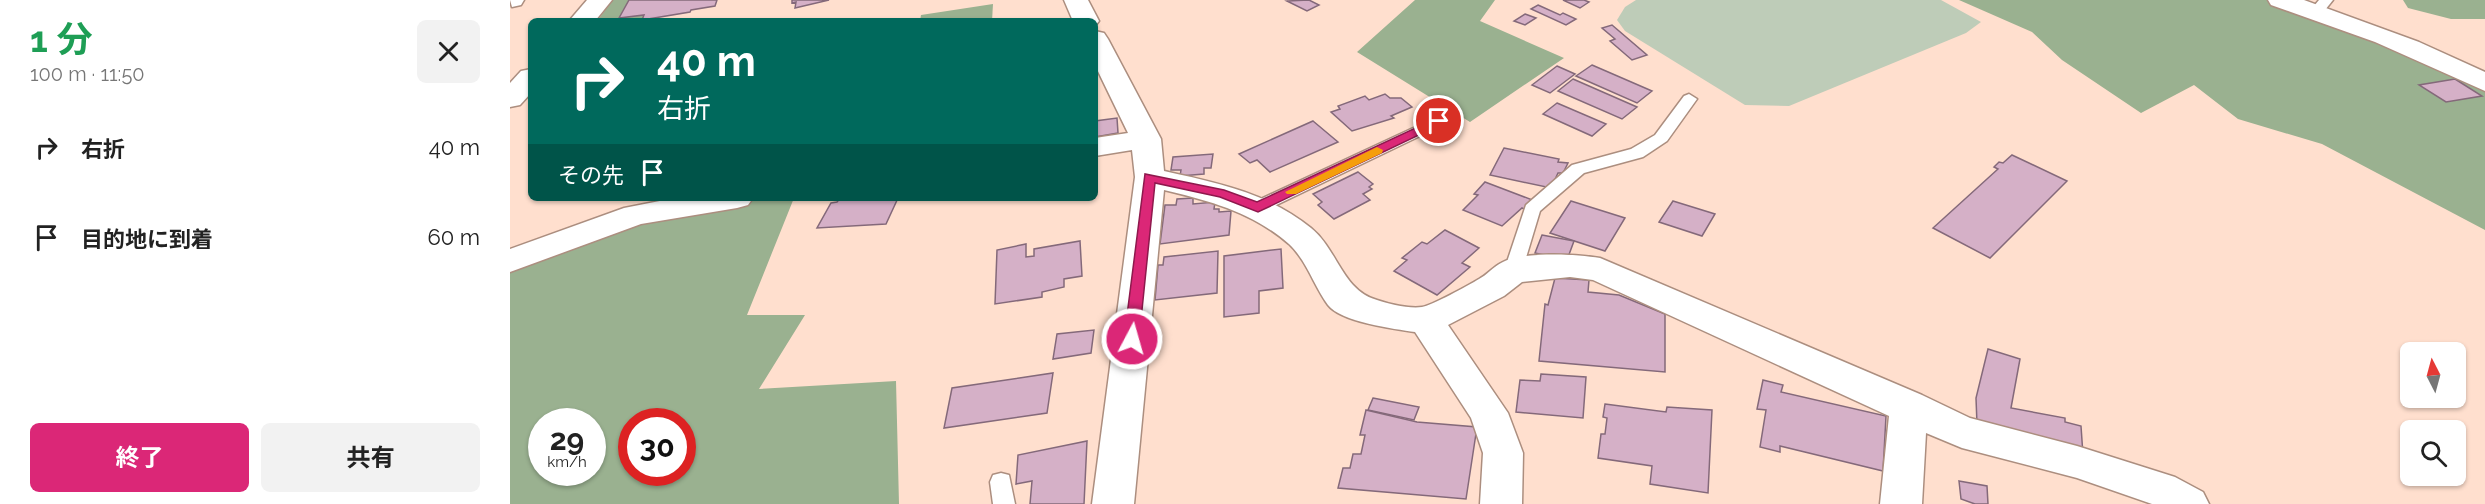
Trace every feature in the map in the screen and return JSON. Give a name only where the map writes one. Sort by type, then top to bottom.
[{"type":"street","points":[[585,18],[600,0]]},
{"type":"street","points":[[1076,0],[1085,18]]},
{"type":"street","points":[[2280,0],[2321,6],[2442,60],[2485,83]]},
{"type":"street","points":[[1098,45],[1146,139],[1149,177],[1113,504]]},
{"type":"street","points":[[510,99],[528,80]]},
{"type":"street","points":[[1098,147],[1146,139]]},
{"type":"street","points":[[1149,177],[1224,194],[1258,207],[1301,237],[1317,256],[1342,299],[1370,312],[1426,321],[1492,287],[1513,271],[1570,265],[1600,270],[1909,406],[1962,432],[2088,465],[2161,489],[2188,504]]},
{"type":"street","points":[[510,261],[635,215],[719,201]]},
{"type":"street","points":[[1426,321],[1489,413],[1503,453],[1501,504]]},
{"type":"street","points":[[1901,504],[1909,406]]},
{"type":"lane","points":[[1513,271],[1532,209],[1578,169],[1637,153],[1661,138],[1689,99]]},
{"type":"lane","points":[[1258,207],[1439,121]]},
{"type":"green space","points":[[613,0],[652,0],[647,18],[599,18]]},
{"type":"green space","points":[[1415,0],[1495,0],[1480,21],[1564,58],[1470,122],[1357,52]]},
{"type":"green space","points":[[1636,0],[1941,0],[1981,22],[1966,33],[1789,106],[1745,105],[1625,31],[1617,20],[1625,7]]},
{"type":"green space","points":[[1959,0],[2284,0],[2485,91],[2485,230],[2322,144],[2238,119],[2194,85],[2141,113],[2062,60],[2032,32]]},
{"type":"green space","points":[[2403,0],[2485,0],[2485,19],[2451,19],[2408,8]]},
{"type":"green space","points":[[993,4],[992,18],[920,18],[921,15]]},
{"type":"green space","points":[[735,201],[793,201],[747,315],[805,315],[759,389],[896,381],[899,504],[510,504],[510,262],[611,222]]},
{"type":"building","points":[[629,0],[717,0],[715,6],[690,12],[654,18],[643,18],[644,15],[619,18]]},
{"type":"building","points":[[792,0],[829,0],[795,8],[796,2],[792,3]]},
{"type":"building","points":[[1309,0],[1319,5],[1307,11],[1287,1]]},
{"type":"building","points":[[1563,0],[1584,0],[1589,2],[1580,8]]},
{"type":"building","points":[[1538,5],[1576,19],[1566,25],[1531,9]]},
{"type":"building","points":[[1525,14],[1536,18],[1525,25],[1514,21]]},
{"type":"building","points":[[1612,25],[1647,55],[1632,60],[1610,41],[1615,39],[1602,28]]},
{"type":"building","points":[[1592,65],[1652,91],[1637,103],[1576,76]]},
{"type":"building","points":[[1557,66],[1575,74],[1550,93],[1532,85]]},
{"type":"building","points":[[1573,79],[1637,107],[1622,119],[1558,91]]},
{"type":"building","points":[[2455,79],[2482,96],[2446,102],[2419,85]]},
{"type":"building","points":[[1385,94],[1390,98],[1401,98],[1412,107],[1391,116],[1394,118],[1352,131],[1331,112],[1340,109],[1338,106],[1365,96],[1369,100]]},
{"type":"building","points":[[1557,103],[1606,124],[1592,136],[1543,114]]},
{"type":"building","points":[[1117,118],[1118,133],[1098,136],[1098,121]]},
{"type":"building","points":[[1313,121],[1338,142],[1270,172],[1257,160],[1250,163],[1239,154]]},
{"type":"building","points":[[1504,148],[1559,159],[1558,162],[1568,163],[1563,173],[1558,173],[1551,188],[1490,175]]},
{"type":"building","points":[[1213,154],[1211,168],[1204,168],[1204,174],[1180,176],[1181,170],[1171,170],[1173,157]]},
{"type":"building","points":[[2012,155],[2067,181],[1990,258],[1933,228],[1998,169],[1994,167],[1999,162],[2003,163]]},
{"type":"building","points":[[1358,172],[1373,184],[1369,187],[1372,189],[1363,194],[1370,200],[1334,219],[1318,205],[1322,202],[1313,194]]},
{"type":"building","points":[[1485,182],[1535,201],[1526,210],[1522,208],[1502,226],[1463,210],[1478,195],[1474,194]]},
{"type":"building","points":[[1193,198],[1193,204],[1215,202],[1214,209],[1219,209],[1219,212],[1231,211],[1229,235],[1160,244],[1165,205],[1176,205],[1177,199]]},
{"type":"building","points":[[897,201],[886,224],[817,228],[831,203]]},
{"type":"building","points":[[1571,201],[1625,218],[1605,251],[1550,233]]},
{"type":"building","points":[[1673,201],[1715,214],[1702,236],[1659,222]]},
{"type":"building","points":[[1445,230],[1479,248],[1462,263],[1470,267],[1437,295],[1394,271],[1407,260],[1402,258],[1422,242],[1427,244]]},
{"type":"building","points":[[1542,235],[1574,241],[1567,260],[1535,253]]},
{"type":"building","points":[[1080,241],[1082,276],[1064,279],[1064,287],[1042,292],[1042,297],[995,304],[997,250],[1026,244],[1026,257],[1034,256],[1034,249]]},
{"type":"building","points":[[1281,249],[1283,288],[1259,291],[1259,313],[1224,317],[1224,256]]},
{"type":"building","points":[[1218,251],[1217,293],[1155,300],[1158,265],[1163,265],[1164,257]]},
{"type":"building","points":[[1555,278],[1589,280],[1588,292],[1619,295],[1665,314],[1665,372],[1539,361],[1545,304],[1548,305]]},
{"type":"building","points":[[1094,330],[1091,353],[1053,359],[1057,334]]},
{"type":"building","points":[[1988,349],[2020,359],[2011,408],[2065,418],[2065,422],[2081,426],[2083,455],[1977,424],[1976,398]]},
{"type":"building","points":[[1053,373],[1047,413],[944,428],[952,388]]},
{"type":"building","points":[[1541,374],[1586,377],[1583,418],[1516,412],[1520,380],[1540,381]]},
{"type":"building","points":[[1763,380],[1783,385],[1781,392],[1886,416],[1883,471],[1780,446],[1780,452],[1760,447],[1766,410],[1757,409]]},
{"type":"building","points":[[1373,398],[1419,407],[1414,420],[1368,410]]},
{"type":"building","points":[[1605,404],[1666,412],[1667,407],[1712,410],[1708,493],[1650,484],[1652,466],[1598,458],[1601,434],[1605,434],[1607,418],[1603,417]]},
{"type":"building","points":[[1366,410],[1417,422],[1477,427],[1466,499],[1338,488],[1343,468],[1350,468],[1353,454],[1361,454],[1365,435],[1360,435]]},
{"type":"building","points":[[1087,441],[1084,504],[1030,504],[1032,481],[1016,484],[1018,455]]},
{"type":"building","points":[[1959,481],[1987,486],[1988,504],[1975,504],[1961,499]]},
{"type":"slow traffic","points":[[1291,192],[1377,150]]},
{"type":"route","points":[[1132,339],[1149,177],[1224,194],[1258,207],[1439,121]]}]
